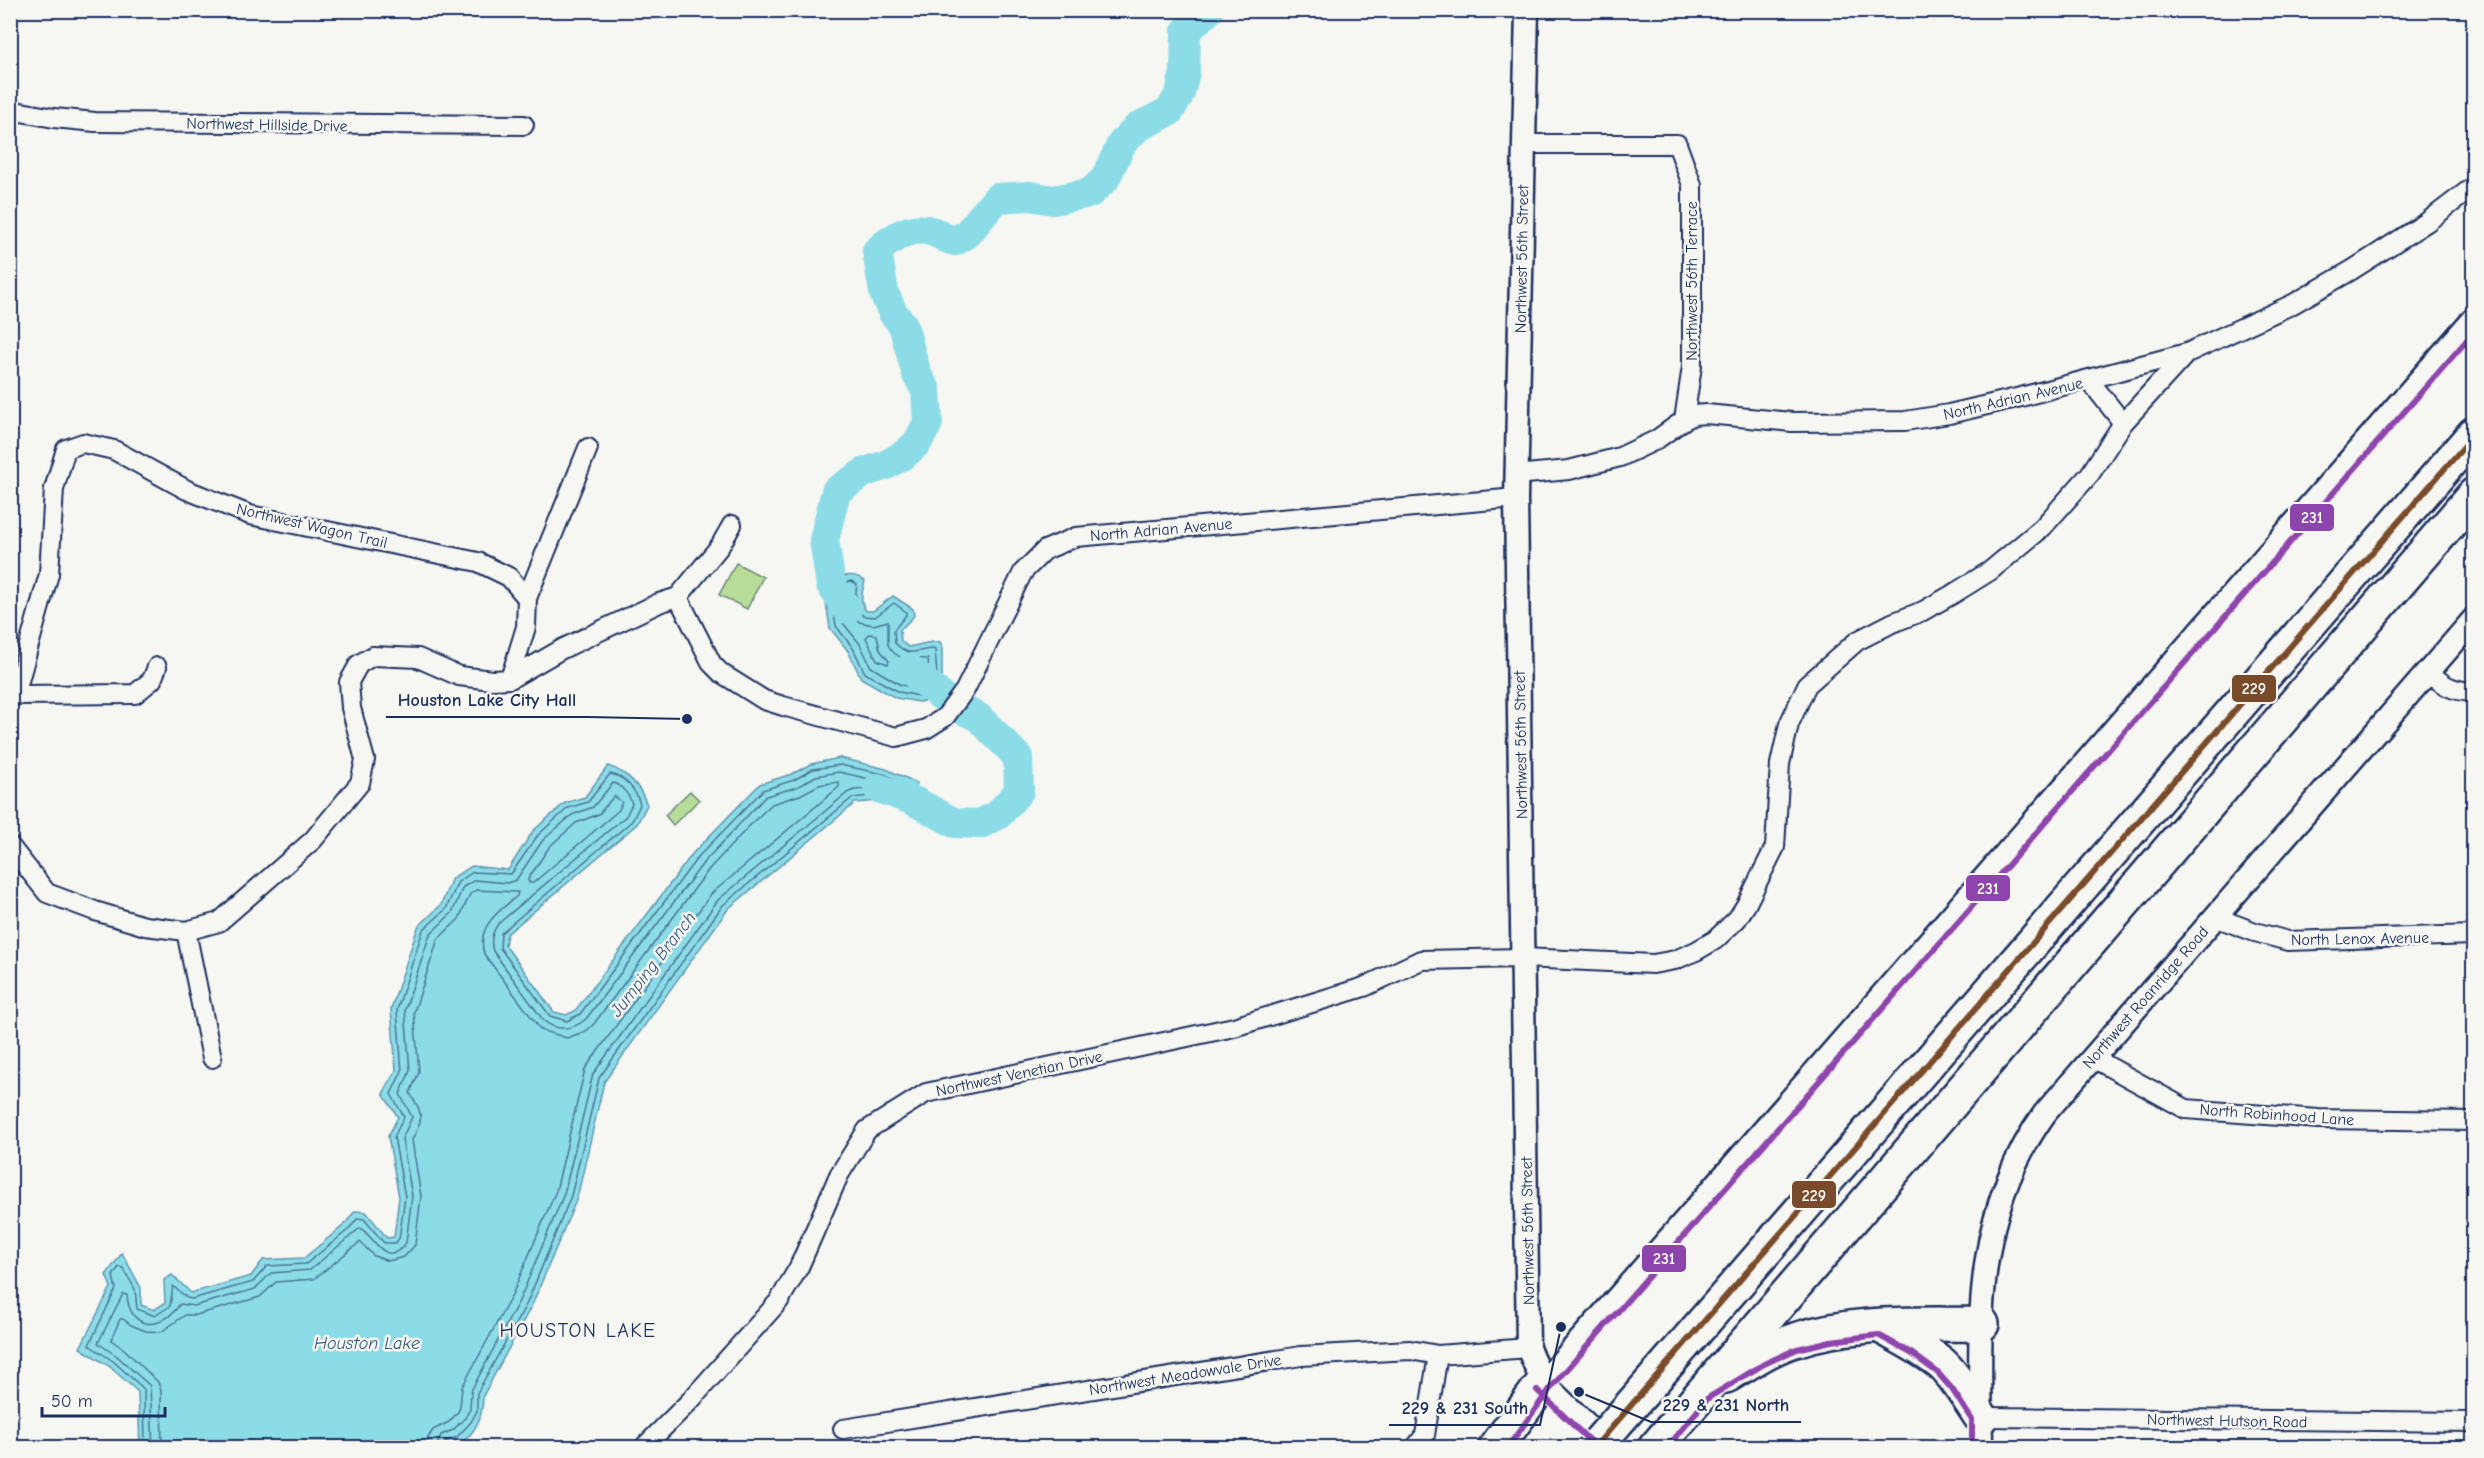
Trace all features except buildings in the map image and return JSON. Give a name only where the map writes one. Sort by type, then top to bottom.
[{"type":"highway","points":[[1594,1448],[2474,434]]},
{"type":"highway","points":[[1661,1440],[2474,495]]},
{"type":"highway","points":[[1702,1391],[1760,1356],[1794,1340],[1828,1332],[1880,1326],[1982,1324]]},
{"type":"highway","points":[[1880,1326],[1916,1345],[1942,1365],[1959,1384],[1981,1432]]},
{"type":"highway","points":[[1495,1448],[1543,1383]]},
{"type":"street","name":"Northwest 56th Street","points":[[1527,10],[1516,498],[1528,1348],[1543,1383],[1611,1448]]},
{"type":"street","name":"Northwest Hillside Drive","points":[[10,110],[95,122],[524,125]]},
{"type":"street","name":"Northwest 56th Terrace","points":[[1524,144],[1677,144],[1692,185],[1692,366],[1684,420]]},
{"type":"street","name":"North Adrian Avenue","points":[[1516,475],[1569,470],[1620,457],[1656,440],[1694,415],[1706,414],[1792,422],[1905,421],[1949,414],[2187,354],[2293,304],[2342,276],[2427,222],[2474,186]]},
{"type":"street","points":[[1543,1383],[2474,318]]},
{"type":"street","points":[[1523,958],[1653,964],[1686,956],[1715,940],[1737,919],[1775,847],[1780,764],[1789,724],[1807,685],[1857,641],[1892,623],[1923,611],[1990,571],[2042,528],[2090,474],[2122,423],[2187,354]]},
{"type":"street","points":[[2088,380],[2122,423]]},
{"type":"street","name":"Northwest Wagon Trail","points":[[13,694],[49,574],[54,489],[66,449],[83,443],[114,450],[187,490],[250,515],[478,562],[509,577],[527,598]]},
{"type":"street","points":[[510,679],[526,627],[527,598],[588,448]]},
{"type":"street","name":"North Adrian Avenue","points":[[678,597],[712,664],[721,673],[764,700],[896,737],[926,729],[945,717],[965,690],[1023,572],[1045,550],[1076,537],[1516,498]]},
{"type":"street","points":[[10,846],[47,893],[95,911],[145,926],[186,931],[219,922],[313,840],[360,783],[365,760],[351,708],[349,682],[359,664],[373,656],[418,658],[459,676],[492,680],[510,679],[562,649],[659,603],[678,597],[720,546],[732,525]]},
{"type":"street","name":"Northwest Roanridge Road","points":[[1981,1432],[1981,1300],[1988,1247],[1995,1214],[2007,1182],[2038,1123],[2474,619]]},
{"type":"street","points":[[13,694],[135,694],[152,680],[157,667]]},
{"type":"street","points":[[2429,671],[2440,683],[2450,689],[2474,692]]},
{"type":"street","name":"North Lenox Avenue","points":[[2215,916],[2255,932],[2288,941],[2474,935]]},
{"type":"street","points":[[186,931],[212,1058]]},
{"type":"street","name":"Northwest Venetian Drive","points":[[643,1448],[690,1401],[779,1301],[799,1267],[839,1175],[867,1130],[926,1093],[1234,1027],[1364,987],[1421,960],[1523,958]]},
{"type":"street","name":"North Robinhood Lane","points":[[2093,1059],[2186,1109],[2318,1119],[2474,1121]]},
{"type":"street","name":"Northwest Meadowvale Drive","points":[[843,1429],[1300,1356],[1410,1350],[1438,1355],[1528,1348]]},
{"type":"street","points":[[1415,1448],[1425,1435],[1438,1355]]},
{"type":"street","name":"Northwest Hutson Road","points":[[1981,1432],[2474,1422]]},
{"type":"green space","points":[[736,563],[763,577],[747,609],[719,595]]},
{"type":"green space","points":[[690,791],[699,800],[673,825],[665,815]]},
{"type":"water","points":[[829,574],[855,576],[865,581],[862,600],[866,611],[873,611],[893,596],[913,609],[914,616],[900,630],[901,641],[908,647],[940,642],[942,646],[942,684],[939,694],[932,699],[919,702],[896,698],[861,678],[848,651],[830,628],[824,590]]},
{"type":"water","name":"Houston Lake","points":[[840,758],[886,769],[917,783],[914,801],[906,809],[879,801],[855,803],[728,909],[604,1082],[577,1198],[532,1305],[483,1396],[478,1422],[466,1439],[454,1445],[430,1448],[140,1447],[138,1392],[109,1366],[80,1348],[111,1287],[106,1275],[122,1253],[141,1288],[141,1305],[154,1310],[165,1303],[164,1280],[172,1275],[191,1293],[251,1276],[263,1260],[304,1258],[344,1225],[355,1211],[366,1212],[387,1238],[394,1237],[399,1197],[388,1136],[398,1117],[383,1094],[396,1070],[391,1009],[418,927],[441,905],[452,878],[472,866],[508,870],[533,831],[565,803],[585,797],[608,766],[622,772],[637,786],[647,805],[637,824],[507,934],[505,945],[554,1012],[566,1015],[575,1011],[693,853],[760,784],[792,774],[811,764]]},
{"type":"waterway","name":"Jumping Branch","points":[[847,609],[831,585],[824,540],[836,491],[865,472],[886,465],[905,454],[917,443],[928,423],[926,390],[917,375],[903,325],[893,313],[884,293],[877,251],[889,241],[910,231],[926,230],[955,241],[967,234],[997,198],[1030,196],[1053,200],[1090,193],[1105,179],[1122,143],[1138,127],[1170,111],[1180,93],[1185,72],[1186,31],[1209,10]]},
{"type":"waterway","name":"Jumping Branch","points":[[909,669],[945,699]]},
{"type":"waterway","name":"Jumping Branch","points":[[878,788],[914,801],[955,823],[980,824],[998,815],[1019,791],[1018,757],[978,717],[965,711]]},
{"type":"transit line","name":"231","points":[[1507,1448],[1550,1389],[2474,332]]},
{"type":"transit line","name":"229","points":[[1594,1448],[2474,435]]},
{"type":"transit line","name":"231","points":[[1667,1448],[1708,1398],[1764,1364],[1797,1349],[1831,1341],[1878,1335],[1911,1353],[1937,1372],[1952,1389],[1972,1420],[1972,1448]]},
{"type":"transit line","name":"231","points":[[1537,1390],[1597,1448]]},
{"type":"place","name":"Houston Lake City Hall","points":[[687,719]]},
{"type":"place","name":"229 & 231 South","points":[[1561,1327]]},
{"type":"place","name":"229 & 231 North","points":[[1579,1392]]},
{"type":"district","name":"HOUSTON LAKE","points":[[578,1330]]}]
